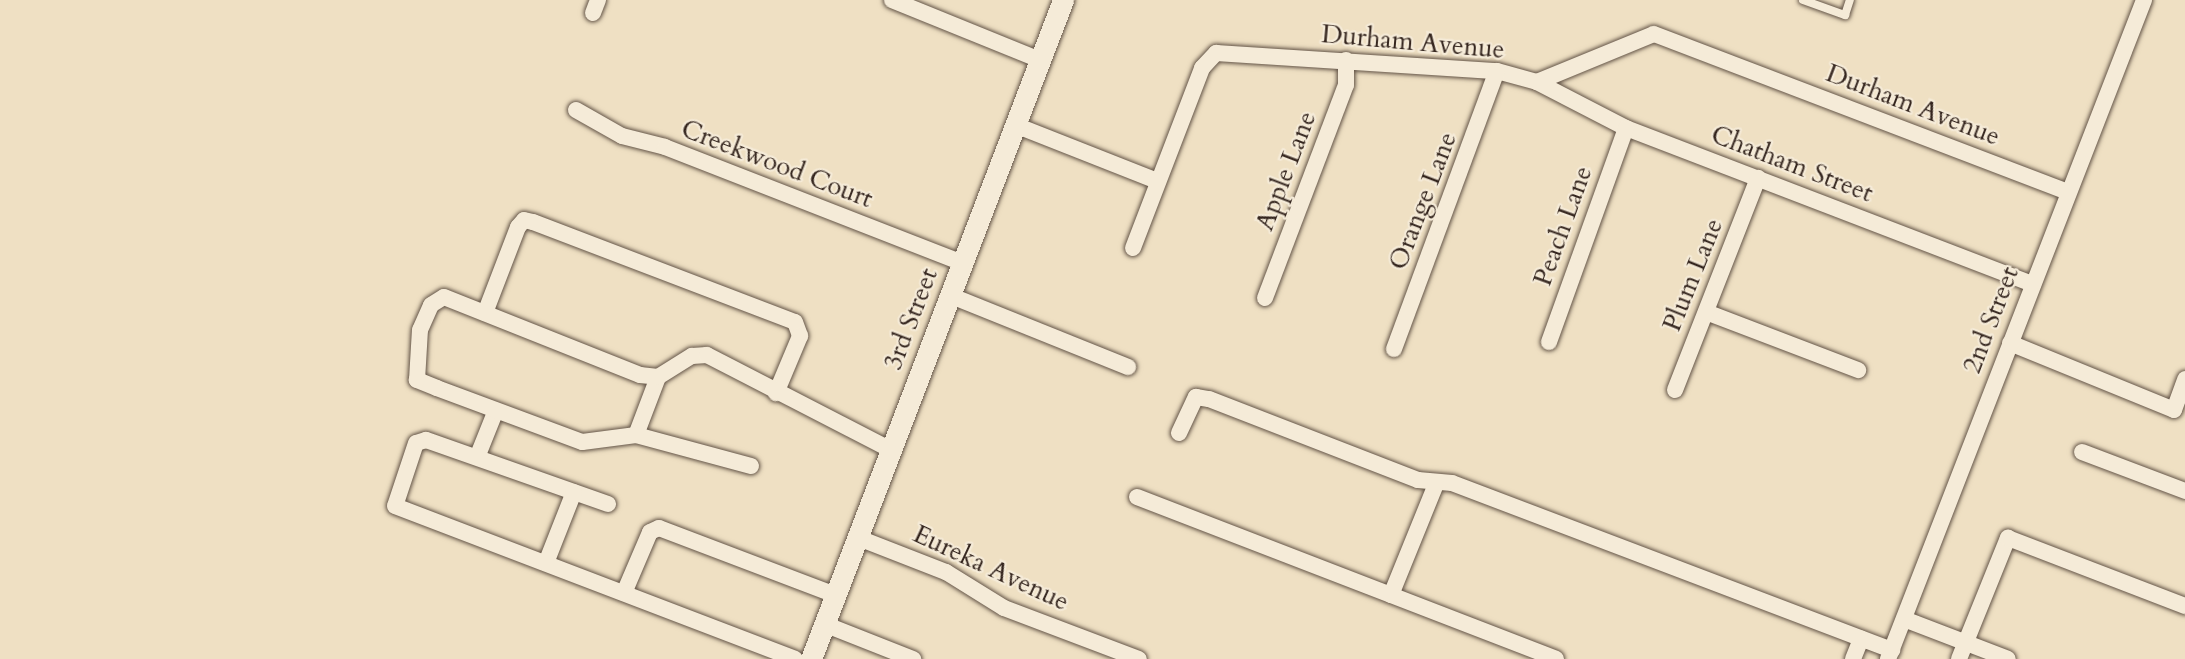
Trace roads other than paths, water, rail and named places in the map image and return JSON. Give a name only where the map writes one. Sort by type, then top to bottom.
[{"type":"street","points":[[892,0],[1040,60]]},
{"type":"street","name":"3rd Street","points":[[811,659],[889,449],[1063,0]]},
{"type":"street","name":"2nd Street","points":[[1890,655],[2067,192],[2144,0]]},
{"type":"street","name":"Durham Avenue","points":[[1133,248],[1156,181],[1202,68],[1216,53],[1497,70],[1537,82],[1654,33],[2067,192]]},
{"type":"street","name":"Apple Lane","points":[[1265,298],[1346,85],[1346,60]]},
{"type":"street","name":"Orange Lane","points":[[1394,349],[1497,70]]},
{"type":"street","name":"Chatham Street","points":[[1537,82],[1626,128],[2033,284]]},
{"type":"street","name":"Creekwood Court","points":[[576,110],[622,136],[665,147],[962,263]]},
{"type":"street","points":[[1015,125],[1156,181]]},
{"type":"street","name":"Peach Lane","points":[[1549,342],[1626,128]]},
{"type":"street","name":"Plum Lane","points":[[1675,390],[1758,178]]},
{"type":"street","points":[[485,314],[518,227],[524,220],[533,222],[795,322],[800,336],[776,393]]},
{"type":"street","points":[[949,295],[1128,367]]},
{"type":"street","points":[[658,377],[640,375],[444,297],[431,305],[414,362],[417,380],[582,442],[636,435],[751,466]]},
{"type":"street","points":[[1706,312],[1858,370]]},
{"type":"street","points":[[2010,343],[2174,410],[2185,379]]},
{"type":"street","points":[[636,435],[658,377],[692,356],[707,355],[776,393],[889,449]]},
{"type":"street","points":[[1179,433],[1196,397],[1209,399],[1436,484],[1452,483],[1861,639],[1890,655]]},
{"type":"street","points":[[478,455],[496,410]]},
{"type":"street","points":[[608,504],[439,441],[417,443],[395,506],[795,659]]},
{"type":"street","points":[[2082,452],[2185,491]]},
{"type":"street","points":[[1391,595],[1436,484]]},
{"type":"street","points":[[546,564],[574,492]]},
{"type":"street","points":[[1137,497],[1556,659]]},
{"type":"street","points":[[624,593],[650,532],[659,528],[835,595]]},
{"type":"street","name":"Eureka Avenue","points":[[856,537],[946,572],[1004,608],[1139,659]]},
{"type":"street","points":[[1959,659],[2008,538],[2185,606]]},
{"type":"street","points":[[1904,619],[2008,659]]},
{"type":"street","points":[[824,624],[913,659]]},
{"type":"street","points":[[1853,659],[1861,639]]},
{"type":"lane","points":[[1803,0],[1845,15],[1850,0]]}]
